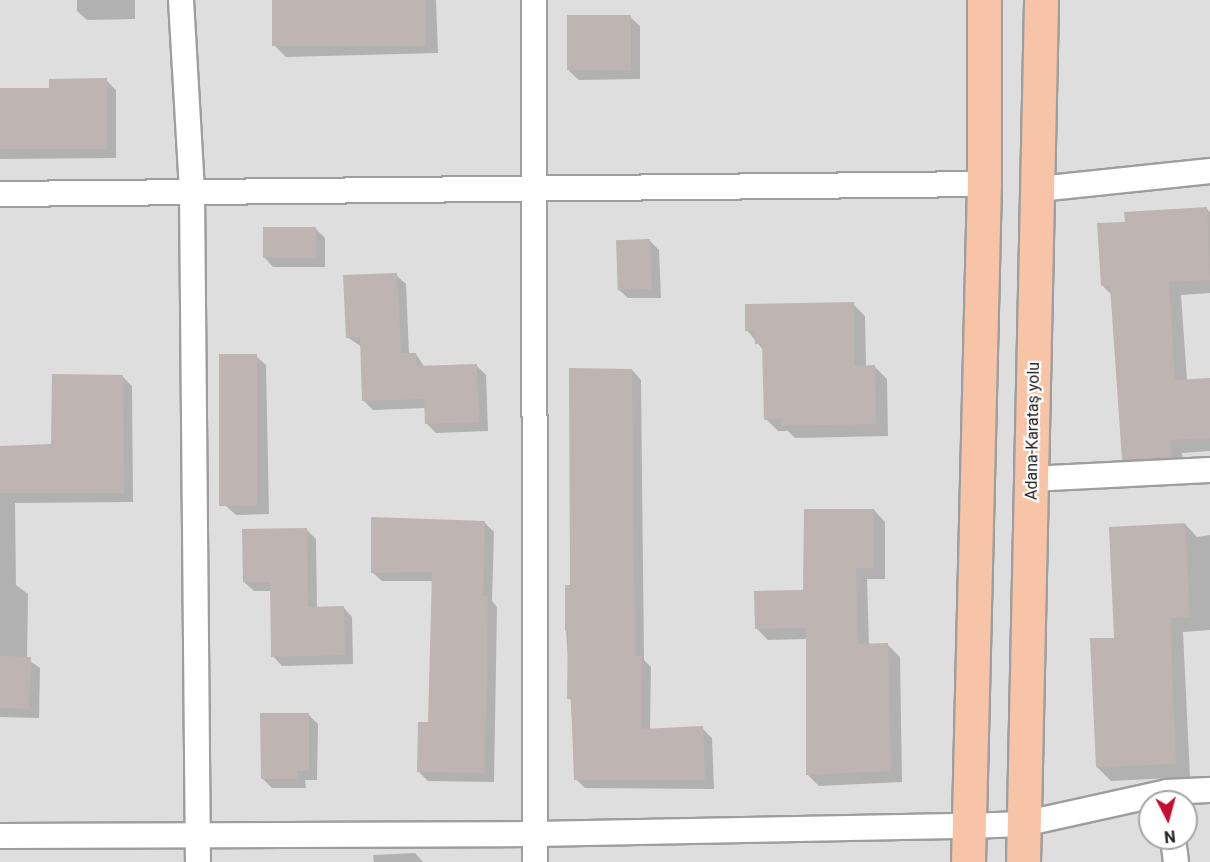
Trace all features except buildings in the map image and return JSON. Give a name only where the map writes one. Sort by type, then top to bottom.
[{"type":"main road","points":[[968,862],[984,184],[984,0]]},
{"type":"main road","name":"Adana-Karataş yolu","points":[[1023,862],[1039,189],[1041,0]]},
{"type":"street","points":[[181,0],[192,192],[198,862]]},
{"type":"street","points":[[534,0],[535,862]]},
{"type":"street","points":[[1039,189],[1210,171]]},
{"type":"street","points":[[0,194],[984,184]]},
{"type":"street","points":[[1032,479],[1210,470]]},
{"type":"street","points":[[0,836],[534,834],[968,826],[1023,824],[1138,803]]},
{"type":"shaded area","points":[[0,0],[1210,0],[1210,862],[0,862]]}]
